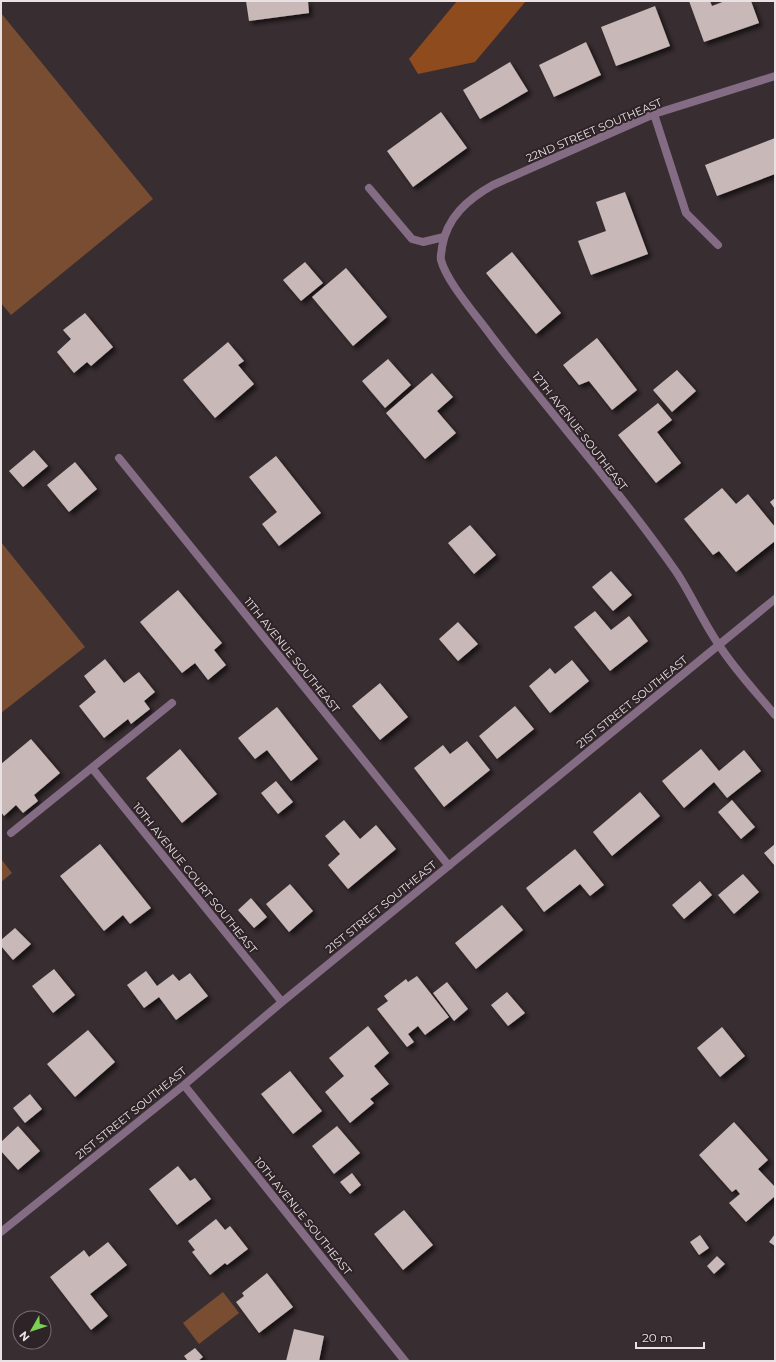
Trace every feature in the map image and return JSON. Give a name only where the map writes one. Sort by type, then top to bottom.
[{"type":"street","name":"22ND STREET SOUTHEAST","points":[[444,237],[460,208],[475,195],[493,185],[654,114],[775,76]]},
{"type":"street","points":[[654,114],[686,213],[718,245]]},
{"type":"street","points":[[369,188],[412,239],[423,242],[444,237]]},
{"type":"street","name":"12TH AVENUE SOUTHEAST","points":[[444,237],[441,258],[444,269],[462,297],[510,361],[579,445],[677,574],[719,646],[775,715]]},
{"type":"street","name":"11TH AVENUE SOUTHEAST","points":[[119,458],[449,866]]},
{"type":"street","name":"21ST STREET SOUTHEAST","points":[[1,1232],[184,1085],[282,1002],[775,599]]},
{"type":"street","points":[[12,833],[172,703]]},
{"type":"street","name":"10TH AVENUE COURT SOUTHEAST","points":[[92,768],[282,1002]]},
{"type":"street","name":"10TH AVENUE SOUTHEAST","points":[[184,1085],[405,1361]]},
{"type":"shaded area","points":[[457,1],[526,1],[475,62],[418,74],[409,59]]},
{"type":"shaded area","points":[[1,13],[153,199],[11,315],[1,303]]},
{"type":"shaded area","points":[[1,542],[85,647],[1,713]]},
{"type":"shaded area","points":[[1,859],[12,873],[1,882]]},
{"type":"shaded area","points":[[223,1292],[239,1313],[199,1344],[183,1323]]},
{"type":"building","points":[[246,1],[308,1],[309,13],[249,21]]},
{"type":"building","points":[[689,1],[710,1],[712,6],[725,1],[751,1],[759,23],[704,42]]},
{"type":"building","points":[[655,6],[670,46],[616,66],[601,27]]},
{"type":"building","points":[[586,42],[601,75],[554,97],[539,65]]},
{"type":"building","points":[[510,62],[528,91],[480,119],[463,90]]},
{"type":"building","points":[[441,112],[467,148],[413,187],[387,151]]},
{"type":"building","points":[[775,138],[775,174],[717,196],[705,165]]},
{"type":"building","points":[[625,192],[648,254],[591,275],[578,241],[606,231],[596,202]]},
{"type":"building","points":[[512,252],[561,313],[536,334],[486,273]]},
{"type":"building","points":[[305,262],[323,283],[301,301],[283,280]]},
{"type":"building","points":[[346,268],[387,317],[353,346],[312,297]]},
{"type":"building","points":[[85,313],[113,347],[91,366],[87,362],[74,373],[57,352],[71,339],[63,330]]},
{"type":"building","points":[[597,338],[637,390],[612,410],[589,381],[579,385],[563,365]]},
{"type":"building","points":[[228,342],[244,361],[238,365],[254,384],[215,418],[183,380]]},
{"type":"building","points":[[388,359],[411,385],[385,408],[362,381]]},
{"type":"building","points":[[677,370],[696,391],[672,412],[653,390]]},
{"type":"building","points":[[432,373],[453,397],[437,411],[456,433],[425,459],[386,413]]},
{"type":"building","points":[[658,403],[672,420],[657,432],[681,463],[656,483],[618,435]]},
{"type":"building","points":[[34,450],[48,466],[23,487],[9,471]]},
{"type":"building","points":[[276,456],[321,513],[279,546],[262,524],[277,512],[249,477]]},
{"type":"building","points":[[75,462],[97,489],[69,512],[47,485]]},
{"type":"building","points":[[722,488],[736,504],[748,494],[775,527],[775,541],[736,572],[719,551],[713,555],[684,519]]},
{"type":"building","points":[[775,498],[775,509],[770,502]]},
{"type":"building","points":[[470,525],[496,555],[474,574],[448,543]]},
{"type":"building","points":[[611,571],[632,595],[613,611],[592,587]]},
{"type":"building","points":[[178,590],[222,643],[214,650],[226,665],[208,680],[195,663],[182,673],[140,622]]},
{"type":"building","points":[[595,611],[611,630],[629,616],[648,641],[610,671],[574,627]]},
{"type":"building","points":[[458,622],[478,644],[458,661],[439,639]]},
{"type":"building","points":[[105,659],[124,683],[139,672],[155,692],[144,701],[150,709],[131,724],[128,719],[104,738],[79,706],[96,692],[84,676]]},
{"type":"building","points":[[572,660],[589,681],[550,713],[529,686],[550,668],[555,674]]},
{"type":"building","points":[[380,683],[408,717],[380,740],[352,706]]},
{"type":"building","points":[[515,706],[534,729],[497,759],[479,736]]},
{"type":"building","points":[[277,707],[318,759],[291,781],[267,750],[255,759],[238,738]]},
{"type":"building","points":[[31,739],[60,773],[34,795],[38,801],[23,813],[16,805],[4,816],[1,812],[1,764]]},
{"type":"building","points":[[467,741],[490,770],[444,807],[414,768],[443,745],[450,754]]},
{"type":"building","points":[[180,749],[217,794],[182,823],[146,778]]},
{"type":"building","points":[[701,749],[719,771],[744,750],[761,771],[727,798],[714,782],[684,808],[662,781]]},
{"type":"building","points":[[276,781],[293,802],[278,814],[261,793]]},
{"type":"building","points":[[640,792],[660,816],[612,856],[593,832]]},
{"type":"building","points":[[732,800],[755,827],[741,839],[718,812]]},
{"type":"building","points":[[344,820],[360,839],[376,825],[396,849],[348,889],[328,865],[340,854],[325,836]]},
{"type":"building","points":[[100,844],[151,908],[130,924],[123,915],[104,931],[60,876]]},
{"type":"building","points":[[775,844],[775,866],[764,853]]},
{"type":"building","points":[[575,849],[604,885],[590,896],[580,884],[544,912],[526,888]]},
{"type":"building","points":[[743,874],[759,892],[734,914],[718,895]]},
{"type":"building","points":[[700,881],[712,895],[684,919],[672,905]]},
{"type":"building","points":[[290,884],[313,911],[289,932],[266,904]]},
{"type":"building","points":[[251,898],[267,917],[254,928],[238,910]]},
{"type":"building","points":[[502,905],[523,930],[476,969],[455,943]]},
{"type":"building","points":[[15,928],[31,944],[13,960],[1,946],[1,940]]},
{"type":"building","points":[[54,969],[75,995],[53,1013],[32,986]]},
{"type":"building","points":[[146,971],[157,986],[173,974],[179,981],[190,973],[208,996],[176,1020],[159,997],[144,1008],[127,985]]},
{"type":"building","points":[[417,976],[449,1017],[425,1035],[418,1026],[408,1034],[414,1042],[407,1047],[377,1009],[388,1001],[384,996],[406,979],[408,982]]},
{"type":"building","points":[[447,982],[468,1009],[454,1021],[433,993]]},
{"type":"building","points":[[507,992],[525,1013],[508,1026],[491,1005]]},
{"type":"building","points":[[368,1026],[389,1053],[374,1066],[389,1084],[370,1099],[374,1103],[350,1123],[325,1092],[344,1076],[329,1058]]},
{"type":"building","points":[[722,1027],[745,1056],[720,1077],[697,1048]]},
{"type":"building","points":[[88,1030],[115,1062],[75,1097],[47,1064]]},
{"type":"building","points":[[290,1071],[322,1111],[293,1134],[261,1094]]},
{"type":"building","points":[[30,1094],[42,1109],[25,1123],[13,1108]]},
{"type":"building","points":[[734,1122],[768,1160],[758,1169],[775,1187],[775,1196],[746,1222],[729,1203],[740,1194],[736,1189],[732,1192],[699,1155]]},
{"type":"building","points":[[18,1126],[40,1151],[18,1170],[1,1151],[1,1142]]},
{"type":"building","points":[[337,1126],[360,1153],[334,1174],[312,1146]]},
{"type":"building","points":[[178,1166],[190,1181],[195,1178],[211,1199],[177,1225],[149,1189]]},
{"type":"building","points":[[352,1173],[361,1185],[350,1194],[340,1182]]},
{"type":"building","points":[[404,1210],[433,1245],[403,1270],[374,1234]]},
{"type":"building","points":[[216,1219],[225,1230],[230,1226],[248,1249],[227,1265],[225,1263],[210,1275],[192,1252],[195,1250],[188,1241]]},
{"type":"building","points":[[775,1234],[775,1246],[769,1242]]},
{"type":"building","points":[[700,1235],[709,1248],[699,1255],[690,1242]]},
{"type":"building","points":[[108,1242],[127,1265],[90,1294],[108,1316],[91,1330],[50,1277],[84,1250],[89,1257]]},
{"type":"building","points":[[717,1256],[725,1264],[714,1274],[707,1266]]},
{"type":"building","points":[[267,1273],[293,1307],[259,1333],[236,1302],[244,1296],[242,1293]]},
{"type":"building","points":[[294,1329],[324,1336],[319,1361],[286,1361]]},
{"type":"building","points":[[195,1348],[203,1357],[198,1361],[188,1361],[184,1356]]}]
